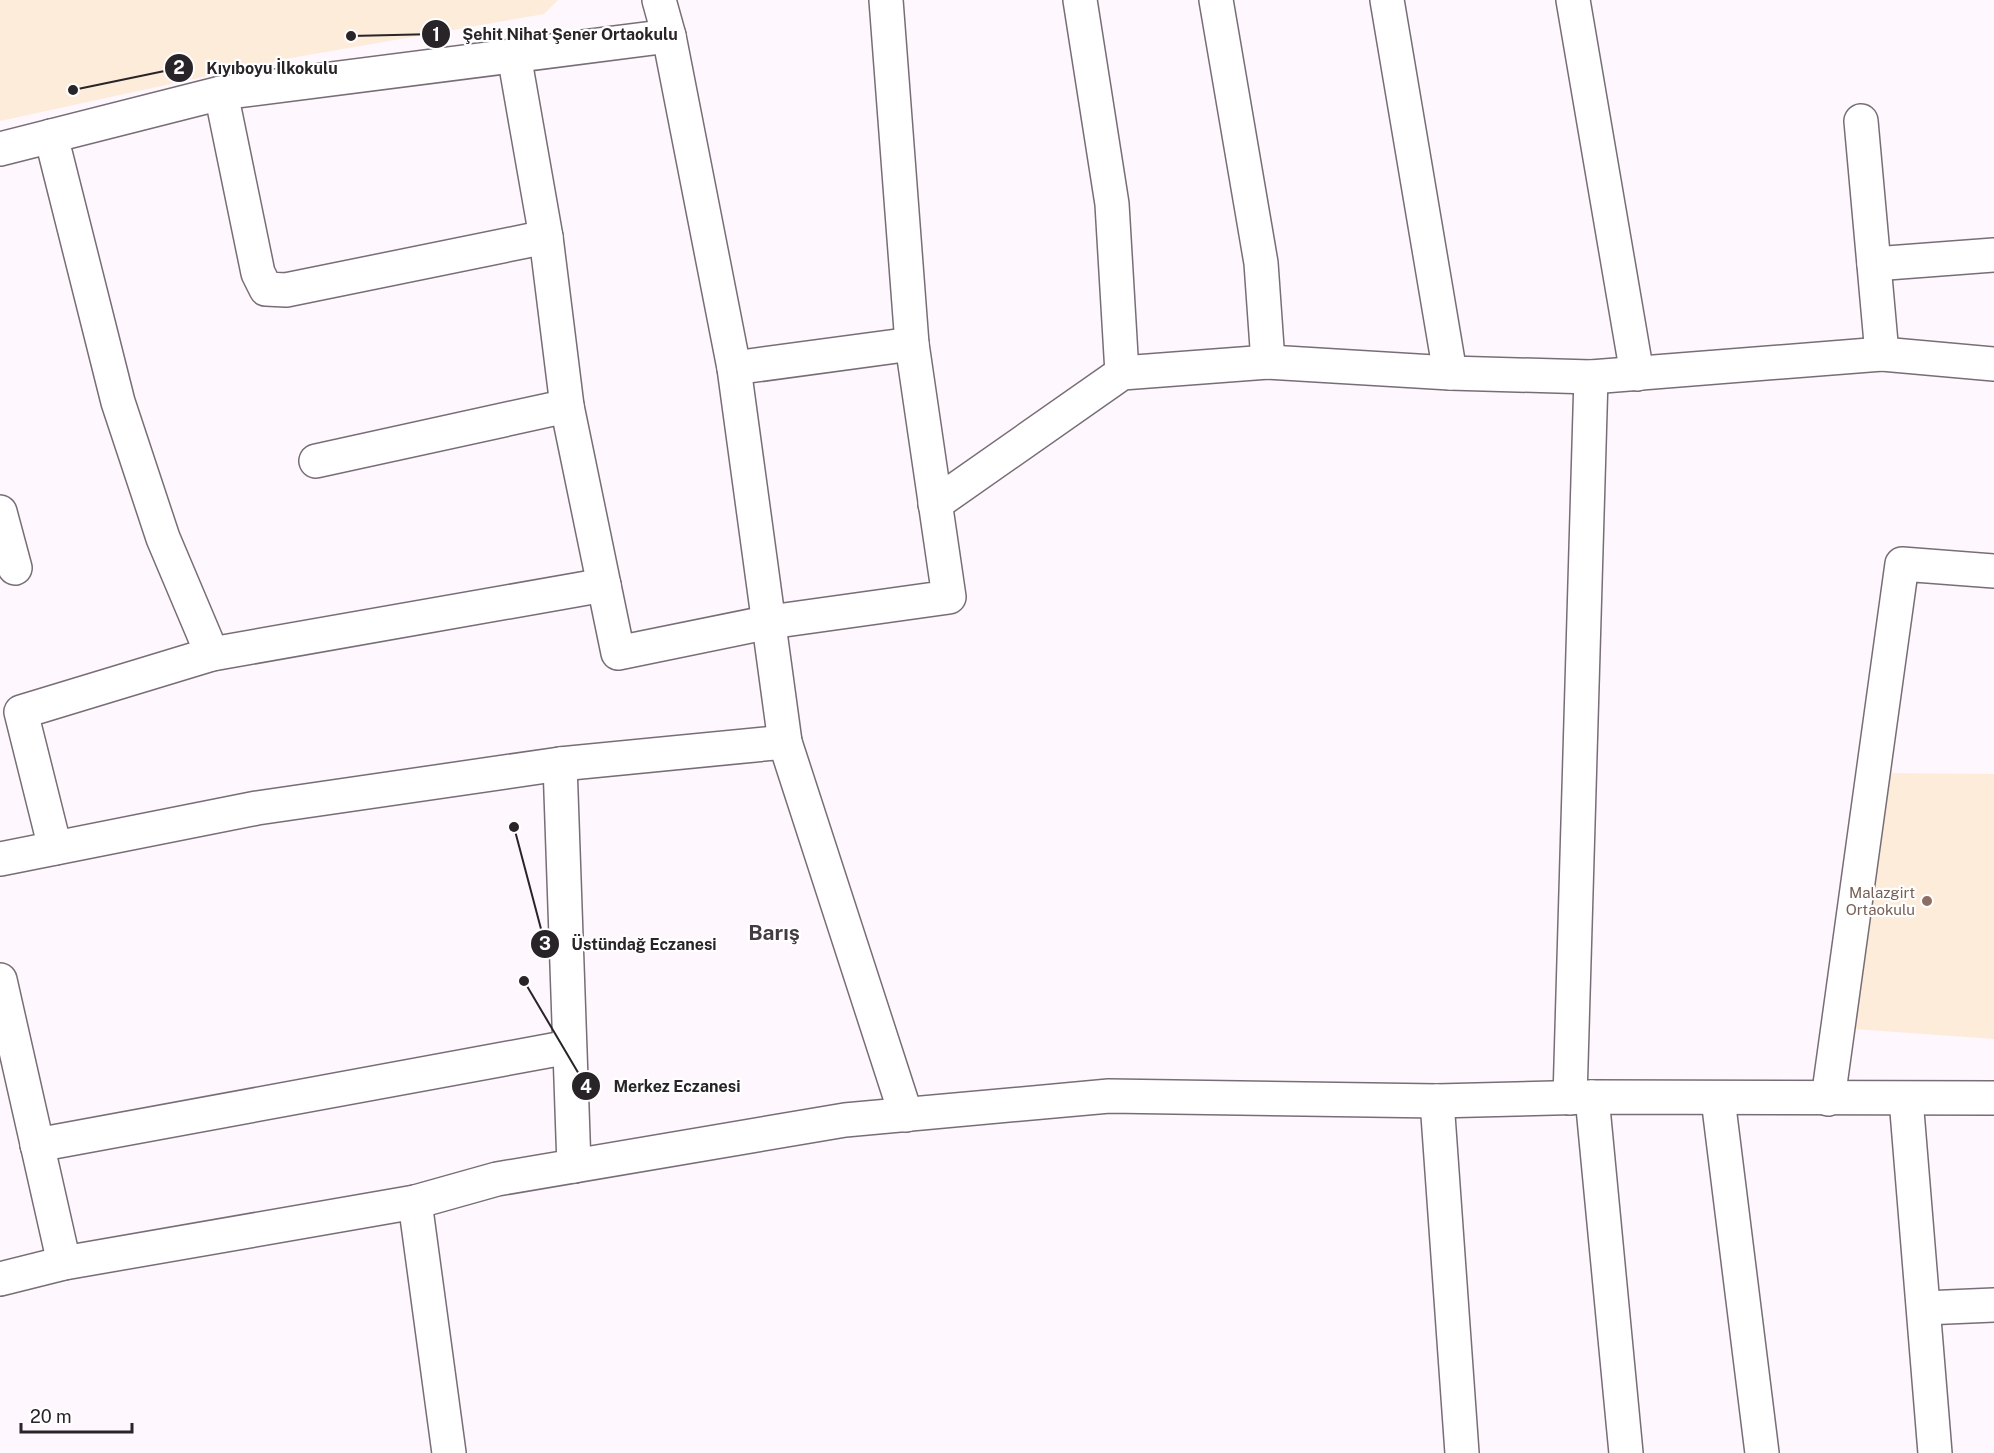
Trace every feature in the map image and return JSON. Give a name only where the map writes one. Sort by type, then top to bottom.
[{"type":"street","points":[[658,0],[669,36],[734,368],[785,742],[906,1115]]},
{"type":"street","points":[[514,55],[546,237],[567,406],[618,653],[770,622],[949,597],[912,344],[886,0]]},
{"type":"street","points":[[1080,0],[1112,204],[1122,373]]},
{"type":"street","points":[[1216,0],[1261,262],[1268,362]]},
{"type":"street","points":[[1388,0],[1450,373]]},
{"type":"street","points":[[1573,0],[1637,374]]},
{"type":"street","points":[[0,149],[221,93],[669,36]]},
{"type":"street","points":[[221,93],[258,273],[266,289],[286,290],[546,237]]},
{"type":"street","points":[[1861,121],[1882,354]]},
{"type":"street","points":[[51,136],[118,402],[163,538],[212,654]]},
{"type":"street","points":[[1874,264],[1994,255]]},
{"type":"street","points":[[734,368],[912,344]]},
{"type":"street","points":[[935,504],[1122,373],[1268,362],[1450,373],[1591,377],[1882,354],[1994,364]]},
{"type":"street","points":[[1591,377],[1581,1097],[1626,1453]]},
{"type":"street","points":[[316,461],[567,406]]},
{"type":"street","points":[[0,512],[15,568]]},
{"type":"street","points":[[1828,1099],[1902,564],[1994,571]]},
{"type":"street","points":[[55,848],[21,712],[212,654],[604,585]]},
{"type":"street","points":[[0,859],[257,808],[560,764],[785,742]]},
{"type":"street","points":[[560,764],[574,1166]]},
{"type":"street","points":[[0,980],[4,1023],[37,1145],[64,1263]]},
{"type":"street","points":[[37,1145],[569,1047]]},
{"type":"street","points":[[0,1279],[64,1263],[415,1202],[497,1179],[846,1120],[1109,1096],[1437,1101],[1581,1097],[1994,1098]]},
{"type":"street","points":[[1718,1099],[1762,1453]]},
{"type":"street","points":[[1906,1099],[1935,1453]]},
{"type":"street","points":[[1437,1101],[1462,1453]]},
{"type":"street","points":[[415,1202],[449,1453]]},
{"type":"street","points":[[1923,1308],[1994,1305]]},
{"type":"shaded area","points":[[0,0],[558,0],[544,14],[291,58],[0,121]]},
{"type":"shaded area","name":"Malazgirt Ortaokulu","points":[[1881,773],[1994,774],[1994,1039],[1840,1028]]},
{"type":"place","name":"Şehit Nihat Şener Ortaokulu","points":[[351,36]]},
{"type":"place","name":"Kıyıboyu İlkokulu","points":[[73,90]]},
{"type":"place","name":"Üstündağ Eczanesi","points":[[514,827]]},
{"type":"place","name":"Malazgirt Ortaokulu","points":[[1927,901]]},
{"type":"place","name":"Merkez Eczanesi","points":[[524,981]]},
{"type":"district","name":"Barış","points":[[774,932]]}]
